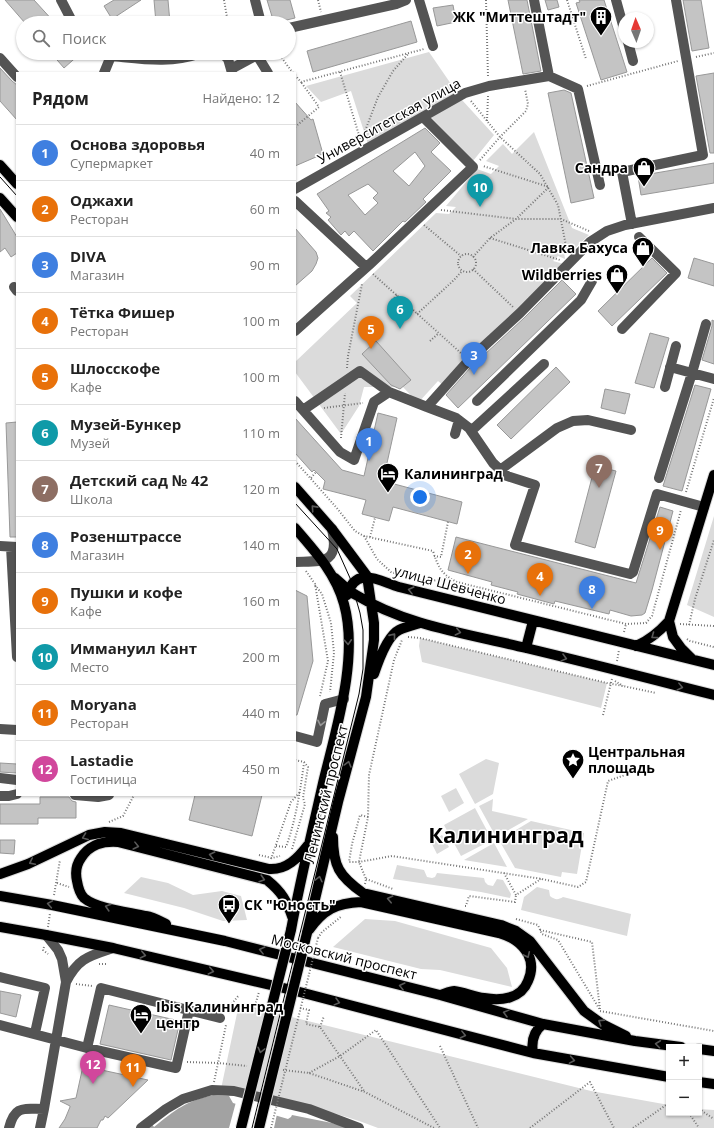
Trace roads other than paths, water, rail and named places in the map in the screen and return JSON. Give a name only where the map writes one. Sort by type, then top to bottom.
[{"type":"main road","points":[[0,165],[16,183]]},
{"type":"main road","points":[[0,198],[16,216]]},
{"type":"main road","points":[[636,646],[647,641],[658,633],[669,621],[714,475]]},
{"type":"main road","name":"Ленинский проспект","points":[[259,1128],[333,821],[366,697],[374,640],[367,576],[332,529],[296,488]]},
{"type":"main road","name":"Ленинский проспект","points":[[241,1128],[291,930],[309,844],[344,699],[349,645],[344,604],[334,577],[296,529]]},
{"type":"main road","points":[[344,604],[351,584],[357,579],[367,576]]},
{"type":"main road","name":"улица Шевченко","points":[[367,576],[400,588],[714,665]]},
{"type":"main road","points":[[334,577],[348,590],[371,603],[420,623],[714,695]]},
{"type":"main road","points":[[526,648],[533,621]]},
{"type":"main road","points":[[669,621],[673,637],[692,660]]},
{"type":"main road","points":[[366,697],[378,663],[394,634],[399,630],[420,623]]},
{"type":"main road","points":[[333,821],[333,854],[341,873],[348,883],[363,893],[501,925],[516,931],[530,941],[569,994],[587,1013],[602,1024],[635,1041]]},
{"type":"main road","points":[[0,874],[28,864],[89,835],[105,832],[121,833],[270,869],[278,869],[288,865],[309,844]]},
{"type":"main road","points":[[184,932],[148,916],[117,910],[96,904],[84,898],[79,891],[76,880],[76,870],[79,861],[85,852],[93,845],[104,841],[118,842],[267,880],[281,893],[287,903],[293,919]]},
{"type":"main road","name":"Московский проспект","points":[[0,896],[184,932],[440,995],[543,1024],[666,1045]]},
{"type":"main road","points":[[307,933],[326,911],[347,903],[361,902],[513,937],[528,955],[531,965],[528,982],[515,996],[502,1000],[484,998],[454,991],[440,995]]},
{"type":"main road","points":[[0,927],[113,948],[292,990],[534,1053],[666,1076]]},
{"type":"main road","points":[[534,1053],[532,1046],[536,1029],[543,1024]]},
{"type":"main road","points":[[702,1049],[714,1051]]},
{"type":"main road","points":[[702,1082],[714,1084]]},
{"type":"street","points":[[255,0],[259,16]]},
{"type":"street","points":[[296,26],[388,6],[406,0]]},
{"type":"street","points":[[419,0],[433,46]]},
{"type":"street","points":[[534,0],[549,76],[578,89],[600,185]]},
{"type":"street","points":[[616,0],[619,12]]},
{"type":"street","points":[[632,224],[622,172],[703,154],[676,0]]},
{"type":"street","points":[[65,2],[70,16]]},
{"type":"street","points":[[630,48],[633,61]]},
{"type":"street","points":[[0,58],[16,76]]},
{"type":"street","points":[[104,72],[106,60]]},
{"type":"street","points":[[156,60],[170,60]]},
{"type":"street","points":[[228,60],[231,71],[248,60]]},
{"type":"street","points":[[259,60],[267,72]]},
{"type":"street","name":"Университетская улица","points":[[296,188],[362,147],[423,118],[465,94],[489,86],[549,76]]},
{"type":"street","points":[[296,330],[368,269],[474,166],[423,118]]},
{"type":"street","points":[[296,202],[368,269]]},
{"type":"street","points":[[427,407],[469,360],[520,314],[590,242],[607,231],[632,224],[714,208]]},
{"type":"street","points":[[622,329],[676,273],[639,237]]},
{"type":"street","points":[[477,401],[581,300],[592,281]]},
{"type":"street","points":[[659,478],[706,324]]},
{"type":"street","points":[[665,386],[676,346]]},
{"type":"street","points":[[472,431],[544,364]]},
{"type":"street","points":[[670,367],[714,379]]},
{"type":"street","points":[[303,410],[360,371],[388,392],[459,420],[472,431],[493,463],[507,476],[535,485],[515,546],[630,574],[633,572],[657,494],[704,507]]},
{"type":"street","points":[[296,402],[340,452],[354,460],[374,402],[388,392]]},
{"type":"street","points":[[455,434],[459,420]]},
{"type":"street","points":[[500,470],[557,428],[573,421],[588,420],[631,430]]},
{"type":"street","points":[[300,562],[322,561],[330,556],[333,549],[332,529]]},
{"type":"street","points":[[0,546],[14,547],[16,618]]},
{"type":"street","points":[[296,736],[317,742],[325,704],[344,699]]},
{"type":"street","points":[[0,729],[16,730]]},
{"type":"street","points":[[0,778],[16,780]]},
{"type":"street","points":[[0,796],[16,794]]},
{"type":"street","points":[[86,796],[104,796]]},
{"type":"street","points":[[46,935],[60,955],[66,982]]},
{"type":"street","points":[[40,1128],[66,982],[71,972],[83,960],[92,955],[113,948]]},
{"type":"street","points":[[0,978],[45,988],[35,1033]]},
{"type":"street","points":[[87,1048],[101,988],[220,1018]]},
{"type":"street","points":[[0,1024],[55,1040],[176,1068],[189,1010]]},
{"type":"street","points":[[141,1128],[166,1109],[183,1099],[212,1090],[234,1091],[309,1109],[359,1128]]},
{"type":"street","points":[[9,1128],[11,1119],[16,1111],[21,1108],[44,1109]]},
{"type":"tram line","points":[[0,177],[16,195]]},
{"type":"tram line","points":[[252,1128],[359,694],[363,669],[363,630],[360,613],[350,578],[337,549],[296,504]]},
{"type":"place","name":"ЖК \"Миттештадт\"","points":[[601,36]]},
{"type":"place","name":"Сандра","points":[[644,188]]},
{"type":"place","name":"Иммануил Кант","points":[[480,207]]},
{"type":"place","name":"Лавка Бахуса","points":[[643,268]]},
{"type":"place","name":"Wildberries","points":[[617,294]]},
{"type":"place","name":"Музей-Бункер","points":[[400,329]]},
{"type":"place","name":"Шлосскофе","points":[[371,349]]},
{"type":"place","name":"DIVA","points":[[474,375]]},
{"type":"place","name":"Основа здоровья","points":[[369,461]]},
{"type":"place","name":"Детский сад № 42","points":[[599,488]]},
{"type":"place","name":"Калининград","points":[[388,494]]},
{"type":"place","name":"Пушки и кофе","points":[[660,550]]},
{"type":"place","name":"Оджахи","points":[[468,574]]},
{"type":"place","name":"Тётка Фишер","points":[[540,596]]},
{"type":"place","name":"Розенштрассе","points":[[592,609]]},
{"type":"place","name":"Центральная площадь","points":[[573,780]]},
{"type":"place","name":"СК \"Юность\"","points":[[229,924]]},
{"type":"place","name":"Ibis Калининград центр","points":[[141,1034]]},
{"type":"place","name":"Lastadie","points":[[93,1084]]},
{"type":"place","name":"Moryana","points":[[133,1087]]},
{"type":"district","name":"Калининград","points":[[506,835]]}]
